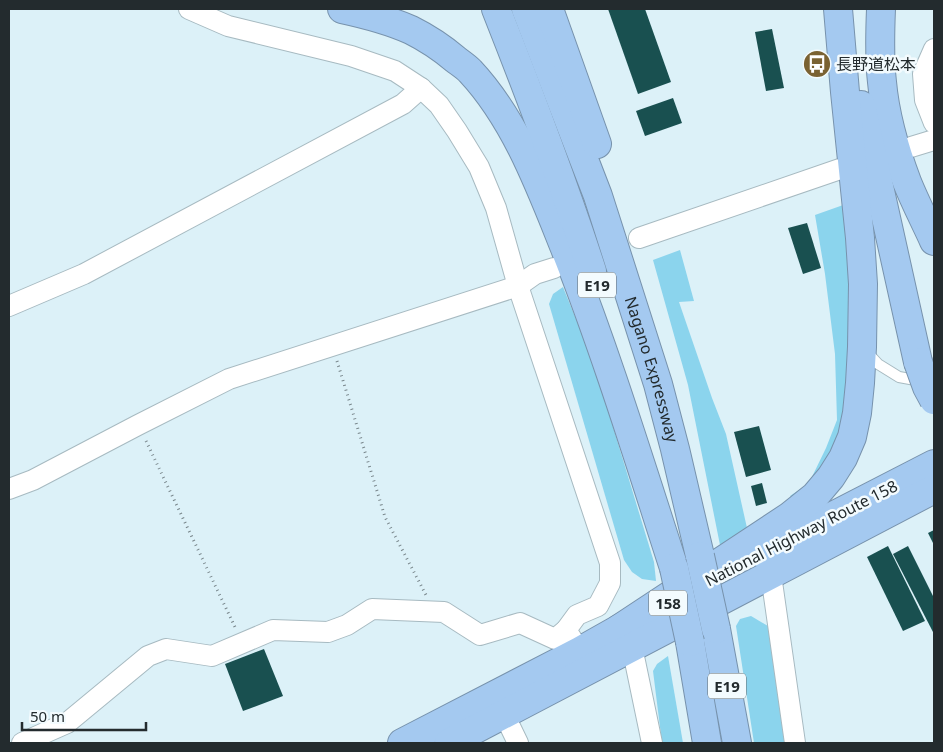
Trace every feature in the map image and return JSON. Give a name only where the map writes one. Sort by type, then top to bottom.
[{"type":"highway","points":[[342,9],[374,16],[411,30],[442,48],[469,70],[490,95],[514,132],[547,204],[587,304],[674,568]]},
{"type":"highway","name":"Nagano Expressway","points":[[496,9],[574,215],[630,393],[674,568],[690,642],[707,743]]},
{"type":"highway","name":"Nagano Expressway","points":[[526,9],[598,196],[658,384],[700,556],[716,629],[737,743]]},
{"type":"highway","points":[[549,9],[600,154],[668,368],[658,384]]},
{"type":"highway","points":[[626,638],[815,496],[831,477],[843,458],[852,437],[857,413],[862,347],[863,284],[838,9]]},
{"type":"highway","points":[[843,9],[858,89],[926,370],[926,387],[934,400]]},
{"type":"highway","points":[[881,9],[880,55],[882,82],[892,137],[907,181],[934,241]]},
{"type":"highway","points":[[907,181],[934,224]]},
{"type":"highway","name":"National Highway Route 158","points":[[449,743],[504,714],[765,551],[934,464]]},
{"type":"highway","name":"National Highway Route 158","points":[[402,743],[573,640],[626,638],[771,575],[934,488]]},
{"type":"street","points":[[22,743],[67,723],[148,656],[166,649],[212,656],[273,630],[328,632],[347,625],[372,609],[444,612],[480,635],[520,623],[555,639],[573,640],[577,615],[598,606],[610,583],[610,563],[518,286],[496,208],[479,167],[457,130],[438,105],[421,88],[395,70],[351,56],[228,26],[189,9]]},
{"type":"street","points":[[934,49],[922,74],[925,100],[934,123]]},
{"type":"street","points":[[9,306],[84,274],[403,104],[421,88]]},
{"type":"street","points":[[910,147],[934,140]]},
{"type":"street","points":[[639,238],[840,169]]},
{"type":"street","points":[[9,489],[34,480],[229,379],[518,286],[535,274],[554,268]]},
{"type":"street","points":[[771,575],[795,743]]},
{"type":"street","points":[[626,638],[652,743]]},
{"type":"street","points":[[504,714],[518,743]]},
{"type":"lane","points":[[862,347],[878,364],[899,377],[926,382],[926,370]]},
{"type":"path","points":[[332,346],[385,517],[434,612]]},
{"type":"path","points":[[138,425],[243,643]]},
{"type":"shaded area","points":[[846,204],[854,364],[834,461],[794,500],[790,496],[809,483],[837,420],[835,354],[815,215]]},
{"type":"shaded area","points":[[680,250],[694,301],[679,302],[726,434],[747,528],[720,545],[688,385],[653,260]]},
{"type":"shaded area","points":[[563,287],[593,361],[654,562],[656,581],[642,579],[632,572],[624,560],[549,304],[553,294]]},
{"type":"shaded area","points":[[751,616],[768,626],[777,662],[788,743],[754,743],[736,626],[740,619]]},
{"type":"shaded area","points":[[668,656],[683,743],[662,743],[653,671],[657,664]]},
{"type":"building","points":[[608,9],[645,9],[671,82],[638,94]]},
{"type":"building","points":[[772,29],[784,88],[766,91],[755,32]]},
{"type":"building","points":[[819,67],[822,76],[818,78],[815,69]]},
{"type":"building","points":[[673,98],[682,123],[645,136],[636,111]]},
{"type":"building","points":[[807,223],[821,268],[803,274],[788,228]]},
{"type":"building","points":[[759,426],[771,470],[746,477],[734,432]]},
{"type":"building","points":[[762,483],[767,503],[756,506],[751,486]]},
{"type":"building","points":[[934,530],[934,545],[928,533]]},
{"type":"building","points":[[888,546],[925,621],[903,631],[867,557]]},
{"type":"building","points":[[908,546],[934,598],[934,634],[893,554]]},
{"type":"building","points":[[264,649],[283,696],[243,711],[225,664]]},
{"type":"place","name":"長野道松本","points":[[817,64]]}]
